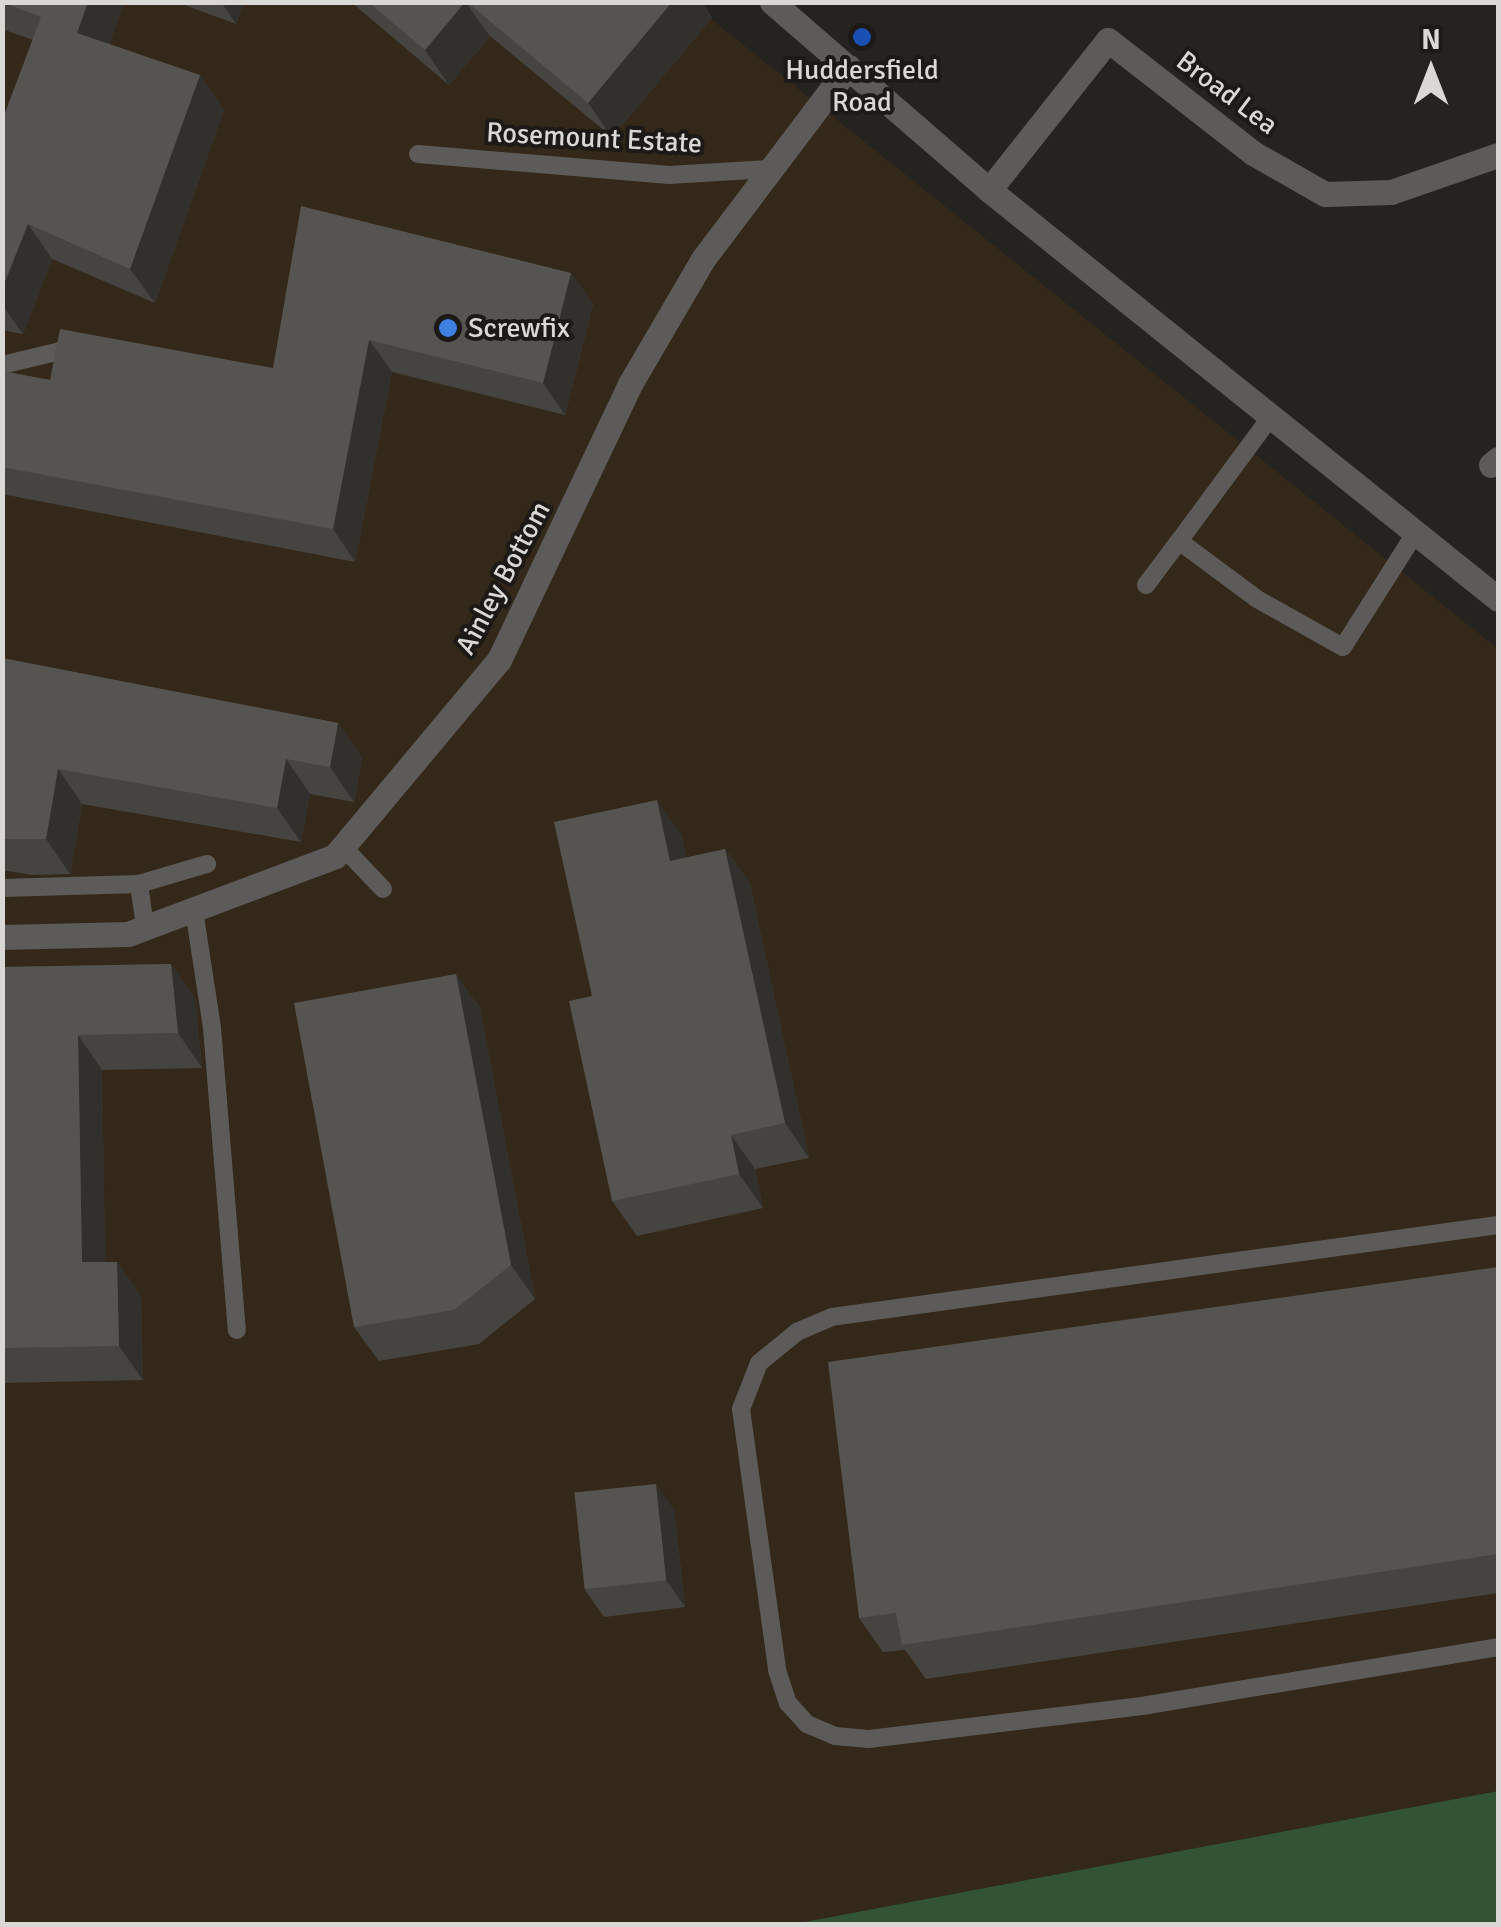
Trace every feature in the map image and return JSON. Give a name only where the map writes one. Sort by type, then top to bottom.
[{"type":"street","points":[[772,2],[989,190],[1498,599]]},
{"type":"street","name":"Broad Lea","points":[[989,190],[1108,40],[1253,153],[1326,194],[1392,192],[1498,155]]},
{"type":"street","name":"Ainley Bottom","points":[[2,937],[128,934],[343,847],[498,660],[630,384],[766,169],[848,67]]},
{"type":"lane","name":"Rosemount Estate","points":[[418,154],[670,176],[766,169]]},
{"type":"lane","points":[[2,365],[91,348]]},
{"type":"lane","points":[[1146,586],[1272,416]]},
{"type":"lane","points":[[1179,541],[1257,599],[1343,648],[1416,532]]},
{"type":"lane","points":[[343,847],[383,889]]},
{"type":"lane","points":[[2,888],[139,884],[207,864]]},
{"type":"lane","points":[[139,884],[146,927]]},
{"type":"lane","points":[[194,910],[212,1028],[237,1330]]},
{"type":"lane","points":[[1498,1225],[832,1317],[797,1332],[759,1362],[741,1409],[776,1670],[788,1702],[807,1724],[834,1736],[869,1740],[1142,1706],[1498,1647]]},
{"type":"shaded area","points":[[3,3],[691,3],[1498,649],[1498,1791],[794,1924],[3,1924]]},
{"type":"green space","points":[[1498,1791],[1498,1924],[794,1924]]},
{"type":"building","points":[[2,2],[88,2],[77,33],[200,75],[130,269],[28,224],[2,289],[2,121],[41,17]]},
{"type":"building","points":[[368,2],[465,2],[425,50]]},
{"type":"building","points":[[467,2],[672,2],[588,103]]},
{"type":"building","points":[[301,206],[571,273],[543,383],[369,340],[333,529],[2,467],[2,371],[50,380],[60,329],[273,368]]},
{"type":"building","points":[[2,658],[338,723],[330,767],[286,759],[277,808],[58,769],[46,839],[2,839]]},
{"type":"building","points":[[657,800],[670,861],[725,849],[785,1123],[731,1135],[739,1174],[612,1201],[569,1001],[592,996],[554,822]]},
{"type":"building","points":[[171,964],[178,1033],[78,1035],[82,1262],[117,1262],[119,1346],[2,1348],[2,967]]},
{"type":"building","points":[[456,974],[511,1265],[454,1310],[354,1327],[294,1003]]},
{"type":"building","points":[[1498,1267],[1498,1554],[902,1645],[896,1613],[859,1618],[828,1362]]},
{"type":"building","points":[[656,1484],[666,1580],[585,1589],[574,1493]]},
{"type":"place","name":"Huddersfield Road","points":[[862,37]]},
{"type":"place","name":"Screwfix","points":[[448,328]]}]
